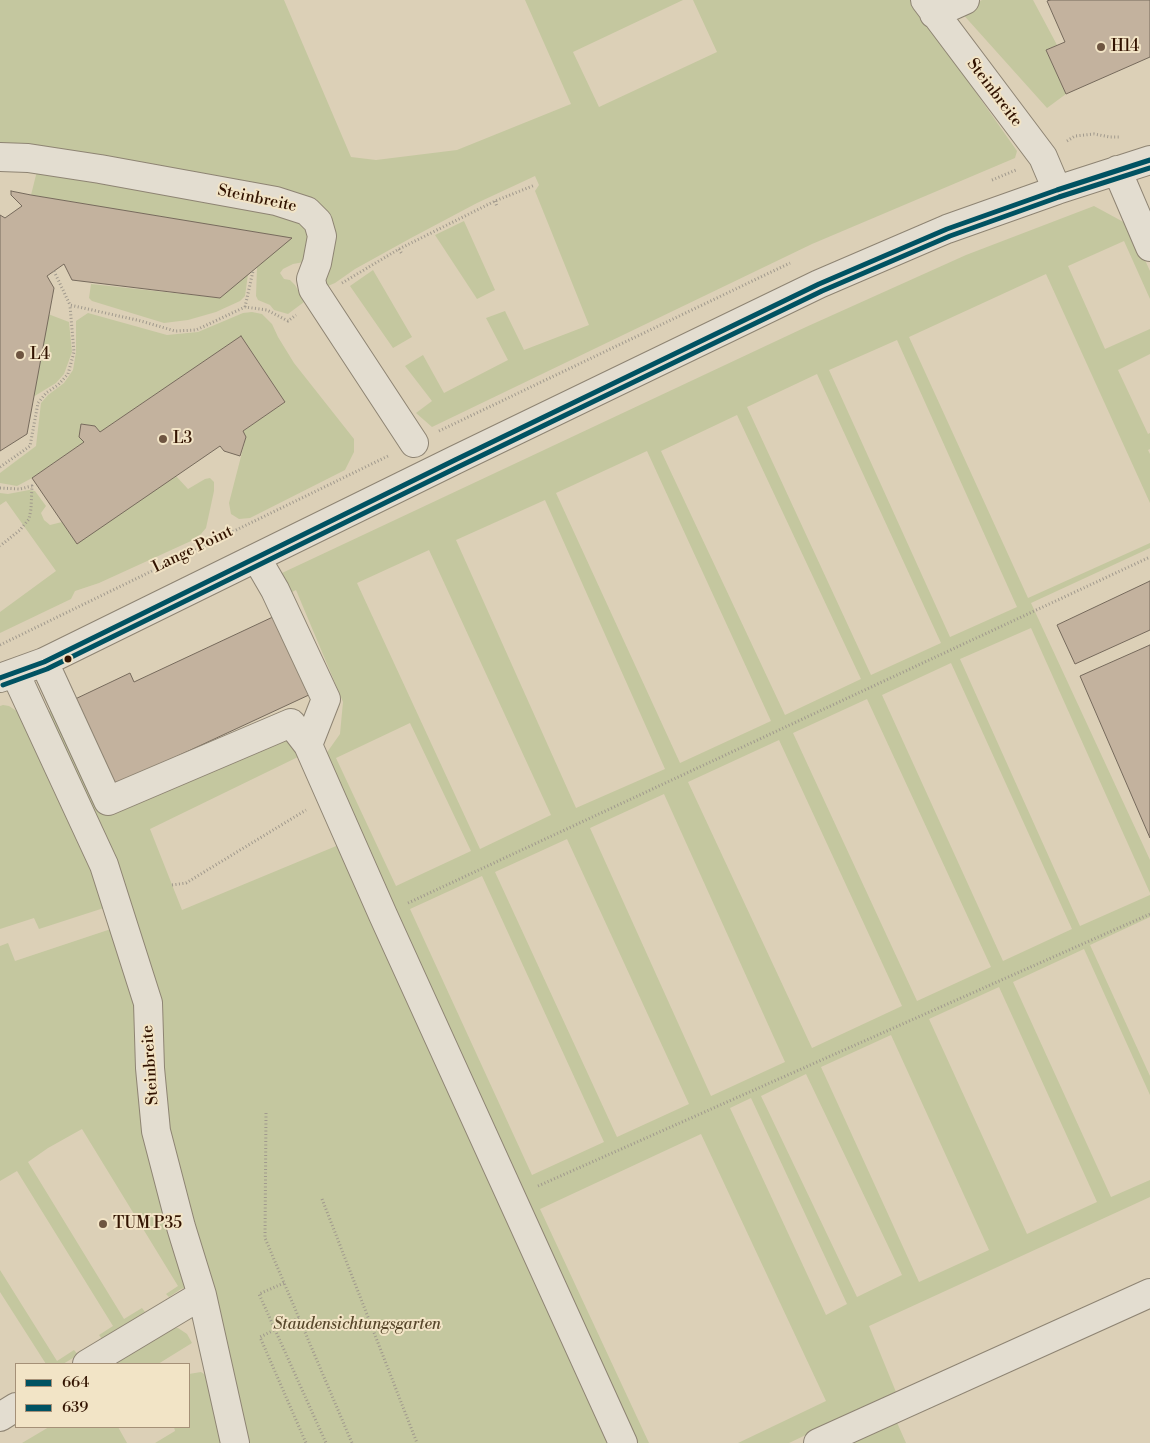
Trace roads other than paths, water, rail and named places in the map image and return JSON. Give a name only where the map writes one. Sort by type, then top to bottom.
[{"type":"street","points":[[930,7],[965,0]]},
{"type":"street","name":"Steinbreite","points":[[930,7],[1043,157],[1058,190]]},
{"type":"street","name":"Steinbreite","points":[[0,157],[28,158],[100,169],[276,201],[307,211],[318,222],[322,236],[317,263],[311,279],[313,289],[414,443]]},
{"type":"street","points":[[7,675],[44,662],[464,455],[819,284],[946,229],[1150,160]]},
{"type":"street","points":[[1117,170],[1150,247]]},
{"type":"street","points":[[256,559],[275,590],[326,699],[308,745]]},
{"type":"street","points":[[44,662],[108,801],[291,724],[308,745],[383,915],[623,1443]]},
{"type":"street","name":"Steinbreite","points":[[7,675],[104,865],[148,1003],[150,1068],[156,1131],[181,1227],[202,1295],[235,1443]]},
{"type":"street","points":[[818,1443],[1150,1293]]},
{"type":"street","points":[[89,1363],[202,1295]]},
{"type":"street","points":[[0,1417],[15,1408]]},
{"type":"place","name":"H14","points":[[1101,47]]},
{"type":"place","name":"L4","points":[[20,355]]},
{"type":"place","name":"L3","points":[[163,439]]},
{"type":"place","name":"TUM P35","points":[[103,1224]]},
{"type":"park label","name":"Staudensichtungsgarten","points":[[357,1325]]}]
